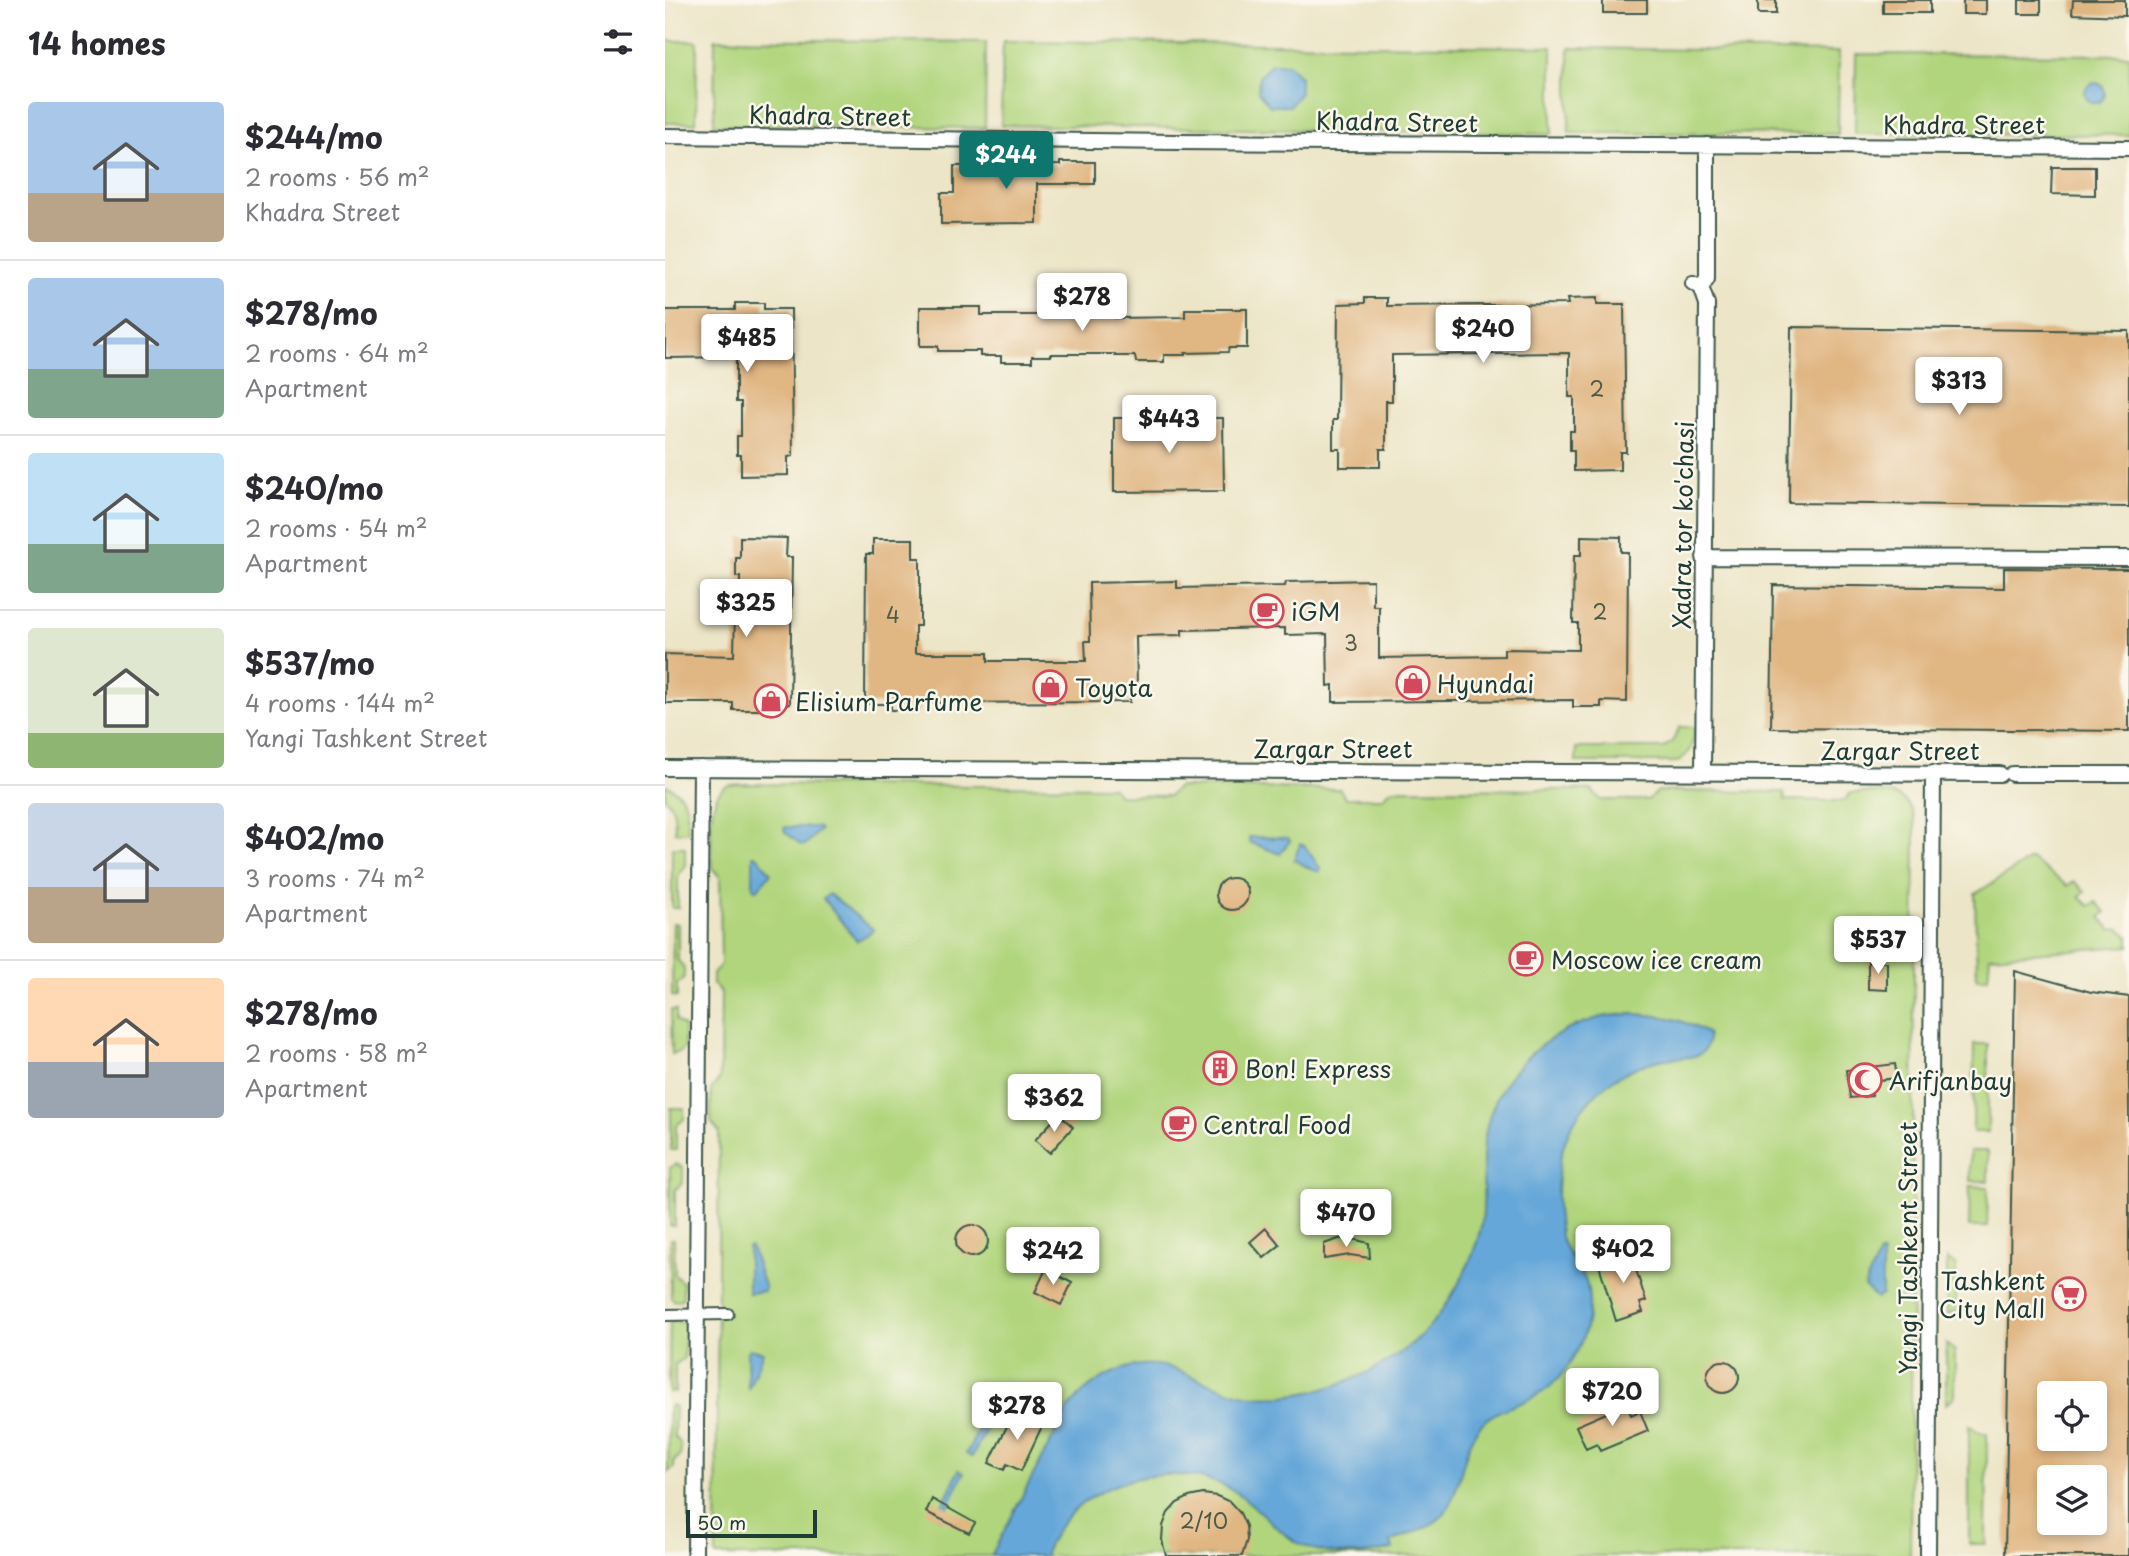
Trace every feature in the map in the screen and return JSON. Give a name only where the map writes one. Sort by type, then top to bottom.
[{"type":"street","name":"Khadra Street","points":[[665,136],[2129,148]]},
{"type":"street","name":"Xadra tor ko'chasi","points":[[1703,772],[1707,304],[1697,285],[1707,278],[1707,145]]},
{"type":"street","points":[[1704,557],[2129,558]]},
{"type":"street","name":"Zargar Street","points":[[665,768],[2129,774]]},
{"type":"street","points":[[695,1556],[701,768]]},
{"type":"street","name":"Yangi Tashkent Street","points":[[1928,1556],[1933,773]]},
{"type":"street","points":[[665,1315],[728,1314]]},
{"type":"green space","points":[[715,39],[986,42],[985,128],[714,125]]},
{"type":"green space","points":[[665,41],[697,41],[696,123],[665,123]]},
{"type":"green space","points":[[1003,41],[1552,47],[1552,134],[1001,125]]},
{"type":"green space","points":[[1569,48],[1839,52],[1838,134],[1569,133]]},
{"type":"green space","points":[[1856,54],[2129,55],[2129,135],[1855,134]]},
{"type":"green space","points":[[1680,727],[1695,727],[1691,747],[1677,762],[1576,762],[1576,748],[1663,748],[1672,742]]},
{"type":"green space","points":[[665,785],[673,788],[685,804],[688,832],[675,832],[673,809],[665,798]]},
{"type":"green space","points":[[727,786],[1112,787],[1119,795],[1169,796],[1178,787],[1340,789],[1345,798],[1382,798],[1392,789],[1591,790],[1601,800],[1648,800],[1658,791],[1784,792],[1785,800],[1844,801],[1851,793],[1883,793],[1901,798],[1913,813],[1915,825],[1910,1556],[716,1556],[719,1132],[711,1122],[711,1090],[720,1078],[721,992],[713,984],[713,974],[721,964],[720,877],[713,869],[711,825],[719,793]]},
{"type":"green space","points":[[672,847],[685,847],[685,865],[678,876],[678,908],[672,908]]},
{"type":"green space","points":[[2031,859],[2068,886],[2074,881],[2085,891],[2079,897],[2089,906],[2096,902],[2106,912],[2100,917],[2111,930],[2119,928],[2129,937],[2129,946],[1990,956],[1988,978],[1977,978],[1975,894]]},
{"type":"green space","points":[[673,923],[678,924],[678,961],[684,972],[683,980],[677,984],[677,997],[672,996]]},
{"type":"green space","points":[[671,1010],[676,1010],[676,1020],[684,1027],[684,1048],[672,1054]]},
{"type":"green space","points":[[1974,1044],[1988,1044],[1988,1132],[1973,1132]]},
{"type":"green space","points":[[671,1108],[684,1108],[684,1119],[676,1126],[676,1150],[671,1150]]},
{"type":"green space","points":[[1970,1151],[1988,1151],[1988,1181],[1970,1181]]},
{"type":"green space","points":[[676,1164],[683,1168],[683,1182],[675,1190],[675,1226],[670,1226],[670,1168]]},
{"type":"green space","points":[[1970,1186],[1988,1187],[1987,1227],[1969,1227]]},
{"type":"green space","points":[[670,1239],[674,1239],[675,1275],[683,1283],[683,1297],[679,1301],[671,1297]]},
{"type":"green space","points":[[1947,1259],[1956,1266],[1956,1311],[1947,1315]]},
{"type":"green space","points":[[670,1322],[685,1322],[684,1358],[675,1364],[675,1392],[669,1392]]},
{"type":"green space","points":[[1946,1344],[1955,1351],[1955,1396],[1946,1404]]},
{"type":"green space","points":[[669,1407],[675,1407],[674,1436],[680,1443],[681,1450],[680,1456],[674,1461],[674,1468],[668,1472]]},
{"type":"green space","points":[[1969,1425],[1987,1434],[1986,1544],[1969,1544]]},
{"type":"water","points":[[1271,64],[1288,64],[1300,77],[1300,93],[1290,106],[1270,106],[1258,92],[1259,77]]},
{"type":"water","points":[[2091,83],[2099,83],[2105,93],[2099,103],[2091,103],[2085,97],[2085,89]]},
{"type":"water","points":[[817,827],[820,830],[805,845],[801,845],[785,832],[784,828]]},
{"type":"water","points":[[1249,837],[1288,838],[1290,841],[1280,854],[1249,842]]},
{"type":"water","points":[[1300,844],[1305,846],[1320,872],[1294,860]]},
{"type":"water","points":[[753,855],[757,856],[771,873],[757,890],[753,888]]},
{"type":"water","points":[[829,894],[874,930],[857,941],[823,899]]},
{"type":"water","points":[[1613,1015],[1662,1016],[1688,1024],[1707,1033],[1707,1046],[1694,1056],[1648,1063],[1616,1078],[1602,1088],[1578,1115],[1563,1148],[1557,1209],[1563,1243],[1587,1284],[1589,1307],[1582,1340],[1566,1369],[1548,1388],[1539,1395],[1498,1412],[1479,1427],[1467,1450],[1456,1491],[1444,1514],[1435,1522],[1391,1542],[1393,1549],[1361,1554],[1330,1553],[1296,1542],[1231,1489],[1193,1476],[1167,1475],[1116,1485],[1092,1497],[1072,1513],[1055,1532],[1044,1556],[991,1556],[1067,1410],[1088,1388],[1114,1372],[1128,1367],[1159,1365],[1245,1395],[1297,1394],[1340,1384],[1361,1375],[1381,1365],[1416,1340],[1448,1301],[1473,1253],[1482,1221],[1485,1136],[1490,1115],[1509,1078],[1538,1048],[1575,1026]]},
{"type":"water","points":[[748,1247],[751,1247],[764,1291],[748,1293]]},
{"type":"water","points":[[1879,1254],[1882,1254],[1882,1295],[1877,1298],[1864,1287]]},
{"type":"water","points":[[749,1349],[763,1352],[748,1390],[747,1351]]},
{"type":"water","points":[[981,1425],[987,1428],[972,1457],[966,1454]]},
{"type":"water","points":[[959,1470],[964,1473],[942,1519],[937,1516]]},
{"type":"building","points":[[1603,0],[1647,0],[1647,13],[1603,13]]},
{"type":"building","points":[[1758,0],[1776,0],[1776,14],[1758,14]]},
{"type":"building","points":[[1883,0],[1930,0],[1930,13],[1883,13]]},
{"type":"building","points":[[1963,0],[1986,0],[1986,14],[1963,14]]},
{"type":"building","points":[[2019,0],[2041,0],[2041,14],[2019,14]]},
{"type":"building","points":[[2073,0],[2125,0],[2125,16],[2072,14]]},
{"type":"building","points":[[1060,162],[1095,162],[1095,184],[1037,184],[1037,223],[941,224],[941,193],[954,193],[954,166],[1060,165]]},
{"type":"building","points":[[2052,167],[2095,167],[2095,195],[2051,194]]},
{"type":"building","points":[[1365,298],[1387,298],[1387,306],[1568,304],[1567,299],[1597,298],[1597,304],[1624,304],[1626,452],[1620,452],[1620,470],[1574,471],[1574,451],[1570,451],[1570,431],[1574,431],[1574,397],[1569,397],[1569,353],[1392,355],[1392,401],[1386,401],[1386,449],[1380,449],[1380,467],[1340,467],[1340,449],[1333,449],[1333,420],[1337,420],[1338,304],[1365,303]]},
{"type":"building","points":[[735,303],[764,303],[764,309],[791,309],[793,456],[788,457],[788,475],[741,476],[741,455],[737,455],[737,436],[741,436],[741,402],[736,402],[736,357],[665,358],[665,310],[735,310]]},
{"type":"building","points":[[920,307],[981,307],[981,315],[1050,315],[1050,309],[1114,309],[1115,318],[1185,317],[1185,309],[1247,309],[1247,348],[1229,348],[1228,352],[1164,355],[1164,362],[1136,362],[1135,356],[1115,354],[1051,354],[1032,356],[1032,362],[1001,362],[1001,356],[980,356],[980,351],[938,351],[938,346],[920,346]]},
{"type":"building","points":[[1791,327],[2129,331],[2129,507],[1789,503]]},
{"type":"building","points":[[1114,418],[1223,418],[1224,491],[1114,492]]},
{"type":"building","points":[[1581,536],[1621,537],[1621,552],[1628,552],[1627,702],[1601,701],[1601,707],[1573,707],[1573,700],[1333,702],[1333,685],[1328,686],[1327,634],[1285,635],[1285,628],[1182,630],[1182,635],[1136,636],[1137,685],[1130,685],[1130,702],[919,703],[919,710],[891,710],[891,704],[865,704],[866,554],[873,554],[873,539],[913,539],[913,558],[920,558],[920,626],[915,626],[915,653],[988,653],[988,661],[1086,661],[1085,641],[1090,641],[1089,583],[1177,581],[1177,588],[1285,586],[1286,582],[1373,580],[1373,606],[1379,606],[1379,658],[1504,656],[1504,649],[1578,650],[1578,623],[1573,623],[1574,555],[1581,555]]},
{"type":"building","points":[[740,537],[787,538],[786,557],[792,557],[790,704],[762,704],[763,710],[733,710],[733,703],[665,703],[665,654],[734,656],[735,611],[740,611],[740,577],[736,577],[736,558],[740,558]]},
{"type":"building","points":[[2004,568],[2129,569],[2129,731],[1771,728],[1773,585],[2004,588]]},
{"type":"building","points":[[1232,878],[1244,882],[1248,894],[1244,906],[1232,910],[1220,906],[1216,894],[1220,882]]},
{"type":"building","points":[[1868,962],[1887,962],[1887,990],[1868,989]]},
{"type":"building","name":"Tashkent City Mall","points":[[2015,971],[2091,992],[2129,997],[2129,1556],[2005,1556]]},
{"type":"building","name":"Arifjanbay","points":[[1895,1064],[1897,1078],[1870,1081],[1872,1096],[1850,1098],[1846,1070]]},
{"type":"building","points":[[1059,1114],[1073,1127],[1050,1153],[1035,1140]]},
{"type":"building","points":[[972,1225],[983,1230],[988,1241],[983,1252],[972,1257],[961,1252],[956,1241],[961,1230]]},
{"type":"building","points":[[1266,1228],[1280,1245],[1264,1258],[1250,1242]]},
{"type":"building","points":[[1348,1238],[1369,1243],[1370,1258],[1350,1255],[1324,1259],[1324,1244]]},
{"type":"building","points":[[1629,1248],[1646,1301],[1640,1303],[1643,1312],[1616,1321],[1599,1265],[1610,1262],[1608,1254]]},
{"type":"building","points":[[1046,1269],[1072,1283],[1061,1305],[1035,1292]]},
{"type":"building","points":[[1723,1361],[1734,1366],[1739,1377],[1734,1388],[1723,1393],[1712,1388],[1707,1377],[1712,1366]]},
{"type":"building","points":[[1627,1404],[1631,1415],[1640,1411],[1648,1431],[1600,1451],[1597,1444],[1586,1449],[1576,1426]]},
{"type":"building","points":[[1023,1412],[1044,1422],[1021,1471],[1007,1464],[1004,1470],[989,1463],[1012,1416],[1019,1419]]},
{"type":"building","points":[[1203,1494],[1230,1502],[1240,1513],[1246,1526],[1247,1540],[1242,1556],[1166,1556],[1162,1540],[1168,1513],[1177,1503]]},
{"type":"building","points":[[932,1499],[975,1523],[969,1533],[926,1512]]},
{"type":"place","name":"iGM","points":[[1267,611]]},
{"type":"place","name":"Hyundai","points":[[1413,683]]},
{"type":"place","name":"Toyota","points":[[1050,687]]},
{"type":"place","name":"Elisium Parfume","points":[[771,701]]},
{"type":"place","name":"Moscow ice cream","points":[[1526,959]]},
{"type":"place","name":"Bon! Express","points":[[1220,1068]]},
{"type":"place","name":"Arifjanbay","points":[[1865,1080]]},
{"type":"place","name":"Central Food","points":[[1179,1124]]},
{"type":"place","name":"Tashkent City Mall","points":[[2069,1294]]}]
